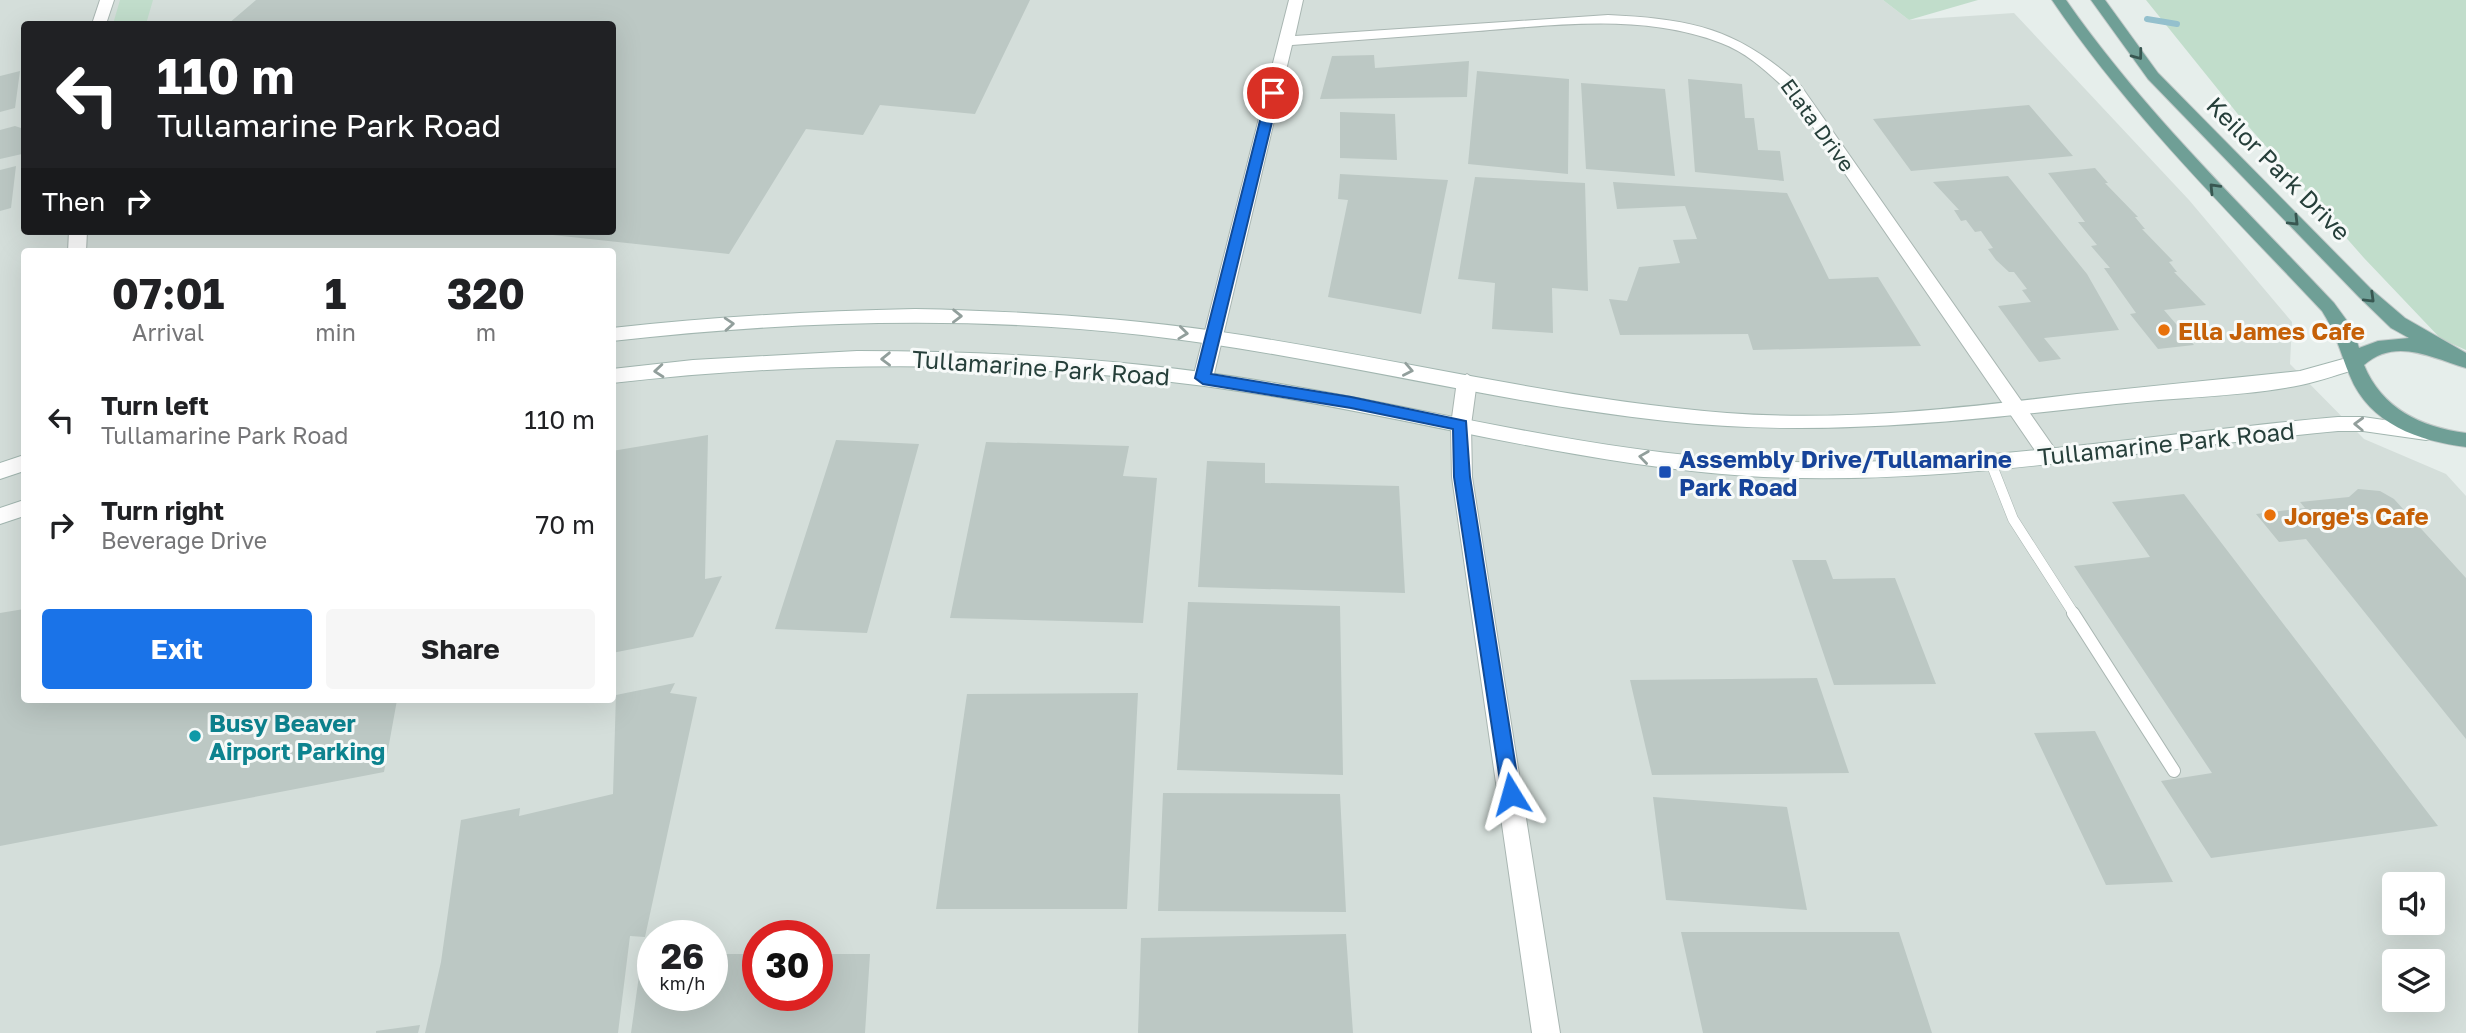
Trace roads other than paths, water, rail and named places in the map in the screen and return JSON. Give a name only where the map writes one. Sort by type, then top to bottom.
[{"type":"main road","points":[[2059,0],[2106,68],[2151,122],[2328,307],[2344,329],[2361,384],[2376,403],[2466,458]]},
{"type":"main road","name":"Keilor Park Drive","points":[[2098,0],[2169,93],[2365,293],[2398,323],[2459,357]]},
{"type":"main road","points":[[2354,362],[2370,351],[2393,345],[2459,357]]},
{"type":"main road","points":[[2428,434],[2466,440]]},
{"type":"street","points":[[100,21],[107,0]]},
{"type":"street","points":[[1203,378],[1296,0]]},
{"type":"street","name":"Elata Drive","points":[[1286,41],[1618,17],[1680,23],[1741,44],[1774,66],[1795,89],[2050,457]]},
{"type":"street","name":"Tullamarine Park Road","points":[[616,335],[770,321],[959,316],[1080,322],[1213,337],[1576,402],[1734,421],[1852,422],[2017,409],[2300,378],[2354,362]]},
{"type":"street","name":"Tullamarine Park Road","points":[[616,376],[760,363],[924,358],[1077,365],[1203,378],[1351,402],[1627,455],[1747,468],[1856,471],[1991,463],[2338,424],[2378,426],[2428,434]]},
{"type":"street","points":[[1467,382],[1461,425],[1462,477],[1546,1033]]},
{"type":"street","points":[[0,471],[21,464]]},
{"type":"street","points":[[0,516],[21,509]]},
{"type":"lane","points":[[1991,463],[2013,519],[2174,771]]},
{"type":"waterway","points":[[2147,19],[2177,24]]},
{"type":"place","name":"Ella James Cafe","points":[[2164,330]]},
{"type":"place","name":"Assembly Drive/Tullamarine Park Road","points":[[1665,472]]},
{"type":"place","name":"Jorge's Cafe","points":[[2270,515]]},
{"type":"place","name":"Busy Beaver Airport Parking","points":[[195,736]]}]
